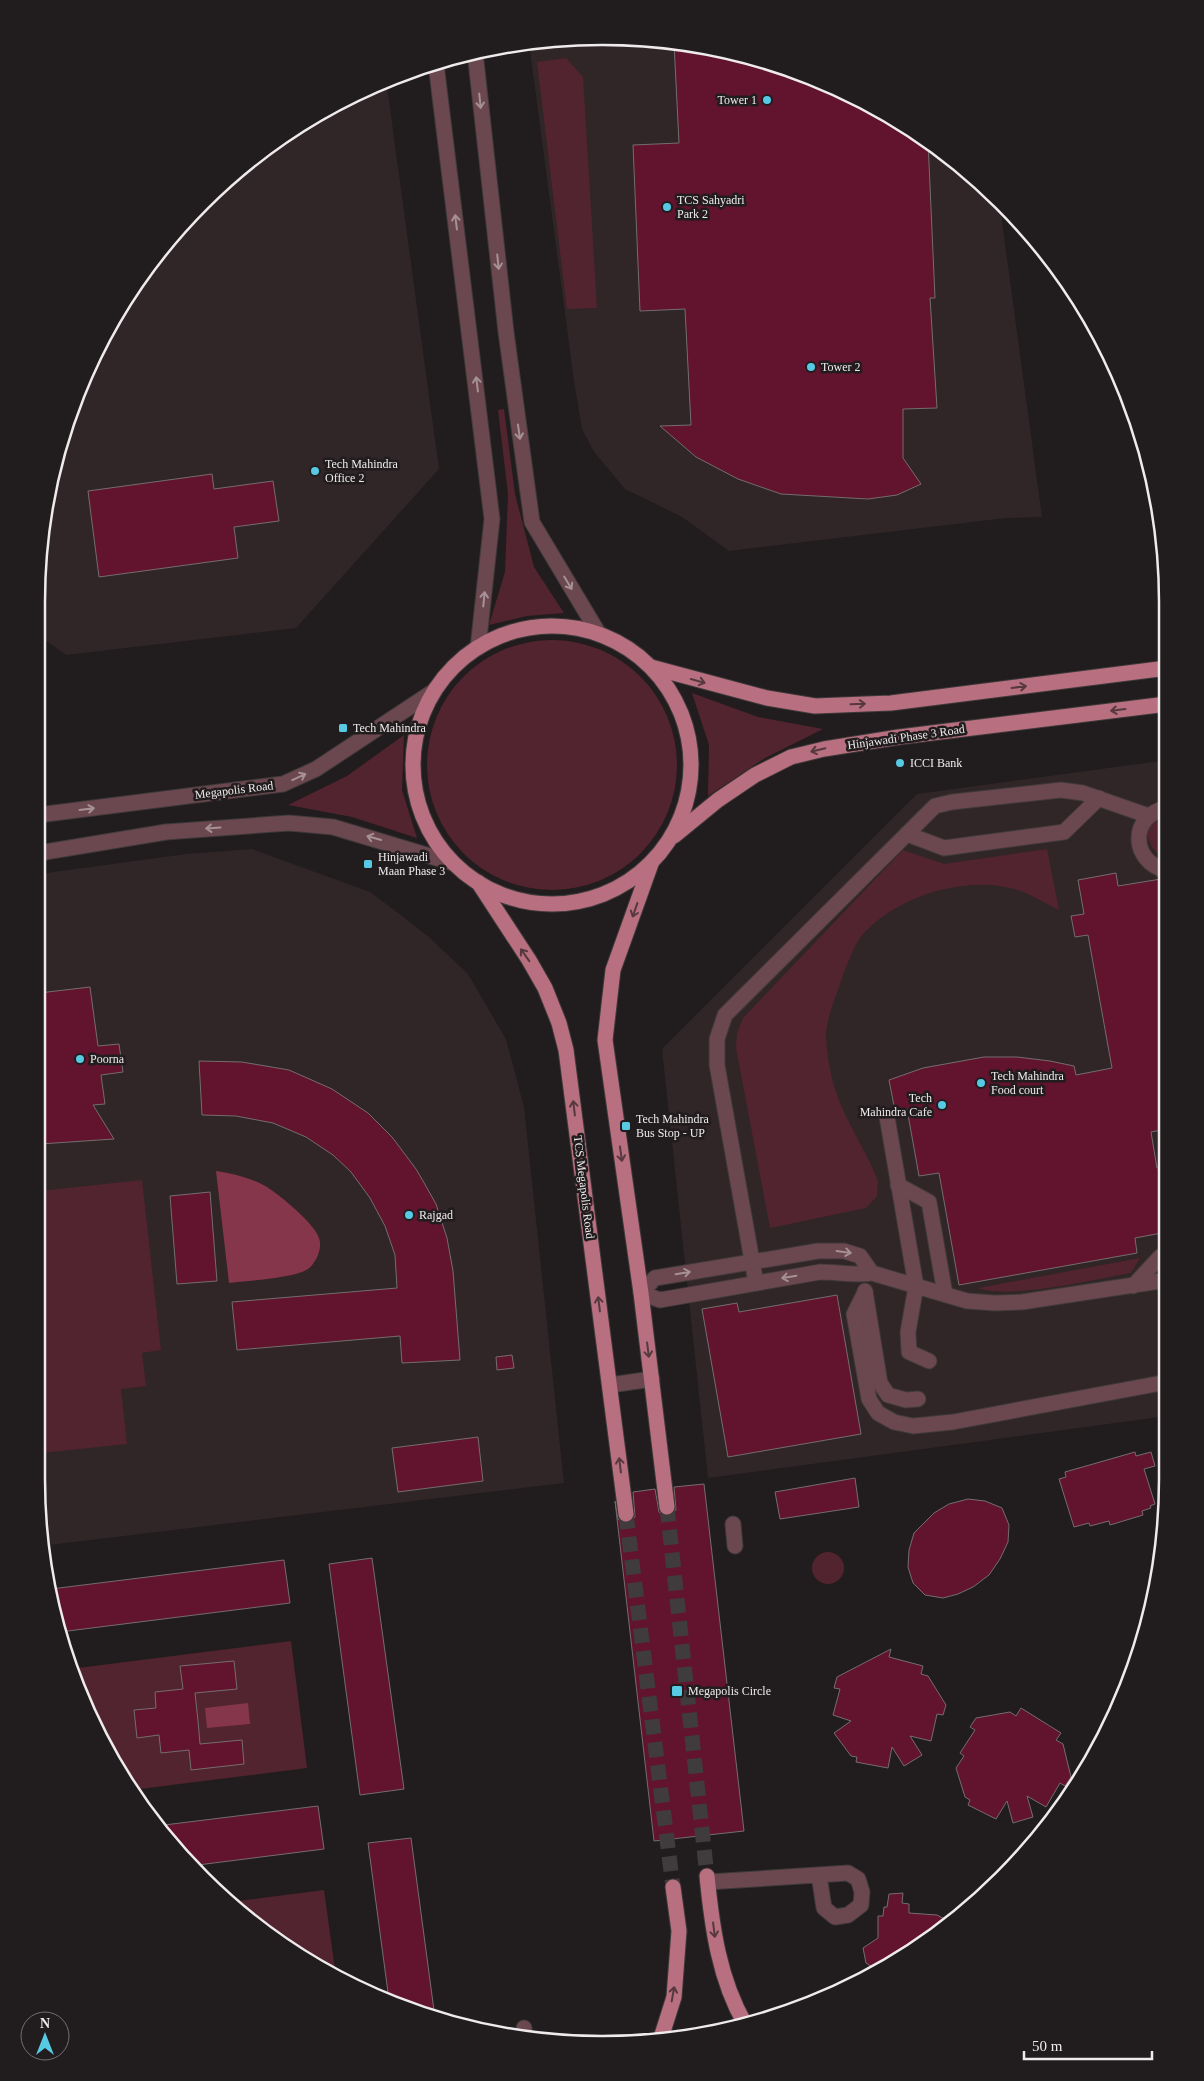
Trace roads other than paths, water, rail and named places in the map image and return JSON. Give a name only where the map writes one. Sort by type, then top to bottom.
[{"type":"main road","points":[[537,628],[568,628],[599,634],[627,648],[651,667],[671,692],[684,720],[691,750],[691,781],[684,811],[670,839],[651,864],[626,883],[598,896],[568,903],[536,903],[506,896],[478,882],[454,863],[434,839],[420,811],[414,780],[414,750],[421,719],[434,691],[454,667],[478,648],[506,634],[537,628]]},
{"type":"main road","points":[[651,667],[767,698],[815,706],[891,703],[1159,669]]},
{"type":"main road","name":"Hinjawadi Phase 3 Road","points":[[670,839],[718,800],[755,775],[791,757],[824,749],[899,737],[1159,705]]},
{"type":"main road","points":[[651,864],[613,970],[605,1040],[641,1293],[667,1507]]},
{"type":"main road","name":"TCS Megapolis Road","points":[[478,882],[545,988],[559,1023],[566,1050],[626,1514]]},
{"type":"main road","points":[[707,1879],[715,1940],[730,1992],[742,2018]]},
{"type":"main road","points":[[663,2032],[674,1997],[679,1931],[673,1887]]},
{"type":"street","points":[[476,60],[508,350],[532,522],[599,634]]},
{"type":"street","points":[[437,71],[492,519],[478,648]]},
{"type":"street","name":"Megapolis Road","points":[[45,814],[283,784],[316,769],[434,691]]},
{"type":"street","points":[[756,1283],[716,1065],[717,1039],[725,1015],[935,806],[952,802],[1061,790],[1082,792],[1149,816]]},
{"type":"street","points":[[908,834],[944,848],[1064,832],[1099,798]]},
{"type":"street","points":[[1159,810],[1149,816],[1139,831],[1140,849],[1150,864],[1159,868]]},
{"type":"street","points":[[45,850],[166,832],[288,823],[333,826],[454,863]]},
{"type":"street","points":[[886,1117],[916,1286],[908,1332],[908,1352],[929,1361]]},
{"type":"street","points":[[898,1185],[929,1202],[945,1294]]},
{"type":"street","points":[[872,1273],[860,1256],[844,1251],[818,1251],[655,1278],[641,1293],[660,1300],[820,1272],[842,1272],[856,1276],[872,1273],[967,1301],[1022,1302],[1159,1281]]},
{"type":"street","points":[[1133,1286],[1159,1258]]},
{"type":"street","points":[[872,1273],[854,1314],[869,1399],[878,1413],[894,1422],[913,1426],[953,1422],[1159,1383]]},
{"type":"street","points":[[864,1292],[880,1383],[888,1395],[906,1400],[918,1398]]},
{"type":"street","points":[[610,1385],[652,1379]]},
{"type":"street","points":[[733,1524],[735,1546]]},
{"type":"street","points":[[707,1879],[819,1875]]},
{"type":"tunnel","points":[[667,1507],[707,1876]]},
{"type":"tunnel","points":[[626,1514],[673,1887]]},
{"type":"place","name":"Tower 1","points":[[767,100]]},
{"type":"place","name":"TCS Sahyadri Park 2","points":[[667,207]]},
{"type":"place","name":"Tower 2","points":[[811,367]]},
{"type":"place","name":"Tech Mahindra Office 2","points":[[315,471]]},
{"type":"place","name":"Tech Mahindra","points":[[343,728]]},
{"type":"place","name":"ICCI Bank","points":[[900,763]]},
{"type":"place","name":"Hinjawadi Maan Phase 3","points":[[368,864]]},
{"type":"place","name":"Poorna","points":[[80,1059]]},
{"type":"place","name":"Tech Mahindra Food court","points":[[981,1083]]},
{"type":"place","name":"Tech Mahindra Cafe","points":[[942,1105]]},
{"type":"place","name":"Tech Mahindra Bus Stop - UP","points":[[626,1126]]},
{"type":"place","name":"Rajgad","points":[[409,1215]]},
{"type":"place","name":"Megapolis Circle","points":[[677,1691]]}]
